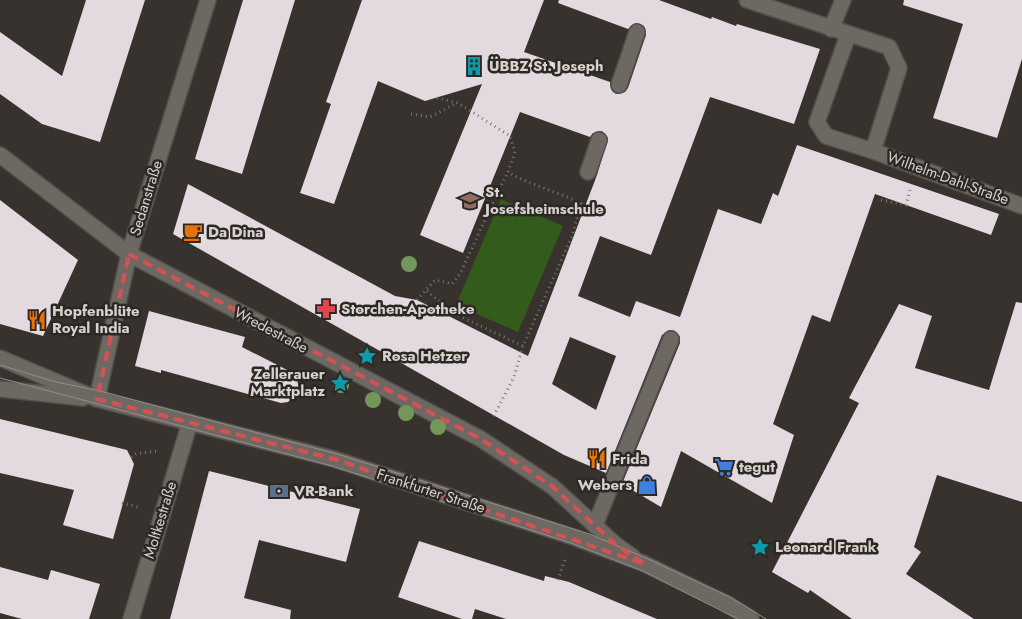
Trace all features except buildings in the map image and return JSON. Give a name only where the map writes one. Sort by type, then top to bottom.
[{"type":"street","name":"Sedanstraße","points":[[97,399],[129,254],[208,0]]},
{"type":"street","name":"Wilhelm-Dahl-Straße","points":[[747,0],[889,47],[899,68],[873,151]]},
{"type":"street","points":[[830,29],[843,0]]},
{"type":"street","points":[[619,86],[637,32]]},
{"type":"street","name":"Wilhelm-Dahl-Straße","points":[[848,35],[817,122],[826,136],[873,151],[1022,206]]},
{"type":"street","points":[[588,172],[599,140]]},
{"type":"street","name":"Wredestraße","points":[[0,155],[129,254],[482,439],[553,487],[616,546],[645,564]]},
{"type":"street","points":[[595,526],[672,339]]},
{"type":"street","name":"Frankfurter Straße","points":[[0,358],[97,399]]},
{"type":"street","name":"Frankfurter Straße","points":[[0,389],[97,399],[334,459],[572,537],[645,564],[727,604],[751,619]]},
{"type":"street","name":"Moltkestraße","points":[[131,619],[190,422]]},
{"type":"path","points":[[417,300],[435,280],[452,284],[460,274],[508,172],[514,152],[510,136],[458,103],[437,98]]},
{"type":"path","points":[[411,114],[430,117],[458,103]]},
{"type":"path","points":[[881,200],[906,205],[917,167]]},
{"type":"path","points":[[482,439],[514,377],[523,346],[572,236],[581,204],[508,172]]},
{"type":"path","points":[[488,190],[497,194]]},
{"type":"path","points":[[427,291],[455,314],[523,346]]},
{"type":"path","points":[[131,457],[136,454]]},
{"type":"path","points":[[122,503],[135,507]]},
{"type":"highlighted area","points":[[129,254],[481,439],[553,487],[616,545],[645,564],[334,459],[97,399]]},
{"type":"green space","points":[[501,199],[563,226],[518,332],[456,305]]},
{"type":"tram line","points":[[0,365],[56,382],[100,391],[337,454],[589,534],[730,597],[766,619]]},
{"type":"tram line","points":[[0,378],[332,466],[571,543],[643,571],[738,619]]},
{"type":"place","name":"ÜBBZ St. Joseph","points":[[474,66]]},
{"type":"place","name":"St. Josefsheimschule","points":[[470,201]]},
{"type":"place","name":"Da Dina","points":[[193,232]]},
{"type":"place","name":"Storchen-Apotheke","points":[[326,309]]},
{"type":"place","name":"Hopfenblüte Royal India","points":[[37,320]]},
{"type":"place","name":"Rosa Hetzer","points":[[367,356]]},
{"type":"place","name":"Zellerauer Marktplatz","points":[[340,383]]},
{"type":"place","name":"Frida","points":[[597,459]]},
{"type":"place","name":"tegut","points":[[724,467]]},
{"type":"place","name":"Webers","points":[[647,485]]},
{"type":"place","name":"VR-Bank","points":[[279,491]]},
{"type":"place","name":"Leonard Frank","points":[[760,547]]}]
